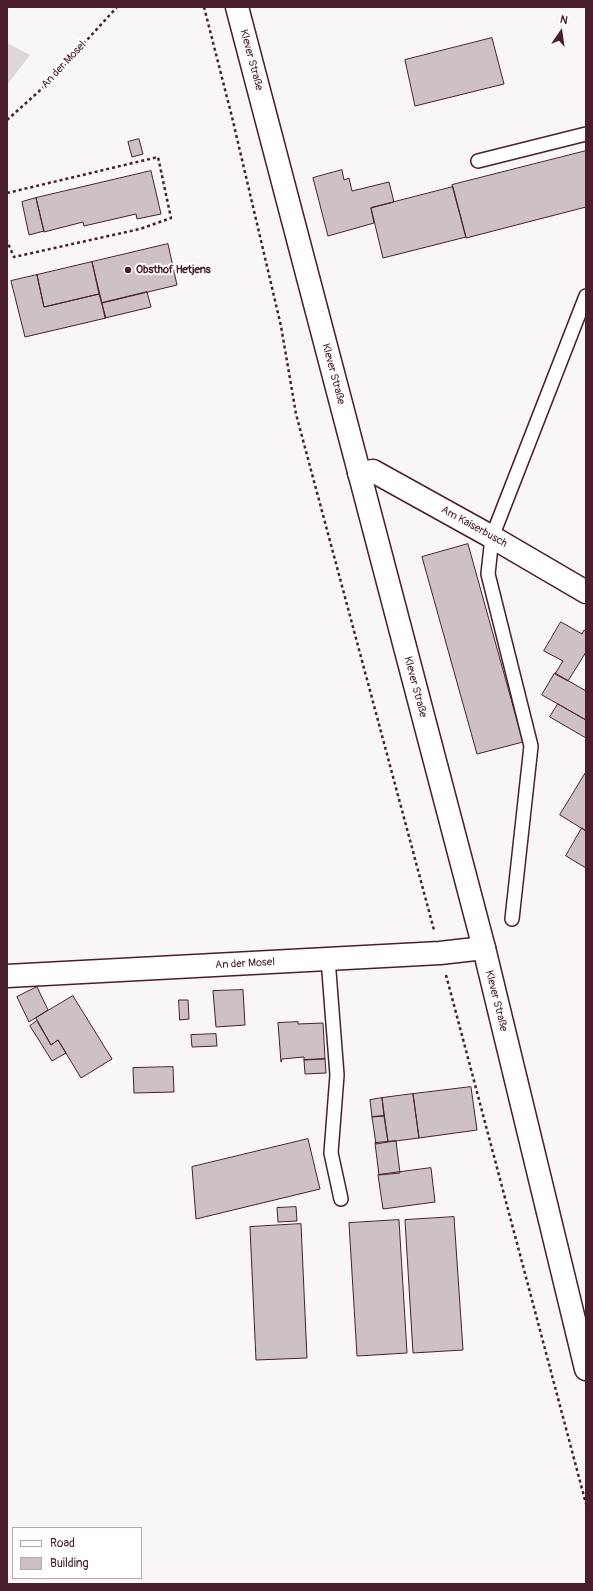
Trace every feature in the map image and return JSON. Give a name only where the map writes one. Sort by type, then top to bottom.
[{"type":"main road","name":"Klever Straße","points":[[237,7],[484,948],[586,1369]]},
{"type":"main road","name":"Am Kaiserbusch","points":[[359,473],[373,471],[492,537],[586,592]]},
{"type":"main road","name":"An der Mosel","points":[[7,976],[440,953],[484,948]]},
{"type":"lane","points":[[478,161],[586,134]]},
{"type":"lane","points":[[512,919],[530,746],[488,574],[492,537],[586,296]]},
{"type":"lane","points":[[328,959],[337,1075],[330,1153],[341,1199]]},
{"type":"path","name":"An der Mosel","points":[[7,120],[46,85],[117,7]]},
{"type":"path","points":[[204,7],[232,117],[281,326],[296,414],[586,1504]]},
{"type":"path","points":[[7,193],[158,157],[171,218],[140,229],[14,257],[7,241]]},
{"type":"shaded area","points":[[7,43],[30,55],[7,85]]},
{"type":"building","points":[[492,38],[504,84],[415,106],[405,60]]},
{"type":"building","points":[[139,139],[143,154],[132,157],[128,142]]},
{"type":"building","points":[[586,151],[586,207],[466,238],[452,185]]},
{"type":"building","points":[[342,170],[344,180],[349,178],[352,191],[389,182],[394,202],[371,208],[374,223],[328,236],[313,178]]},
{"type":"building","points":[[151,171],[161,214],[137,219],[136,214],[84,226],[83,222],[44,232],[36,198]]},
{"type":"building","points":[[453,187],[466,237],[383,258],[371,208]]},
{"type":"building","points":[[36,198],[44,231],[29,235],[22,202]]},
{"type":"building","points":[[168,244],[177,285],[102,303],[92,262]]},
{"type":"building","points":[[92,262],[99,294],[44,307],[37,275]]},
{"type":"building","points":[[37,275],[44,307],[99,294],[106,318],[25,337],[11,281]]},
{"type":"building","points":[[147,292],[151,307],[105,318],[102,303]]},
{"type":"building","points":[[468,544],[523,742],[477,754],[422,557]]},
{"type":"building","points":[[561,622],[582,634],[584,630],[586,632],[586,652],[568,681],[555,674],[563,661],[544,651]]},
{"type":"building","points":[[555,673],[586,691],[586,720],[542,695]]},
{"type":"building","points":[[558,704],[586,720],[586,738],[550,717]]},
{"type":"building","points":[[586,772],[586,831],[560,815]]},
{"type":"building","points":[[582,828],[586,831],[586,868],[566,856]]},
{"type":"building","points":[[37,987],[48,1010],[29,1022],[17,997]]},
{"type":"building","points":[[243,990],[245,1025],[216,1027],[213,991]]},
{"type":"building","points":[[73,996],[112,1059],[81,1078],[58,1040],[51,1045],[36,1018]]},
{"type":"building","points":[[179,1000],[188,1000],[189,1019],[180,1020]]},
{"type":"building","points":[[37,1021],[51,1045],[58,1040],[66,1053],[52,1061],[30,1026]]},
{"type":"building","points":[[298,1022],[298,1024],[323,1023],[325,1059],[304,1060],[304,1057],[282,1059],[281,1062],[278,1023]]},
{"type":"building","points":[[216,1034],[217,1046],[192,1047],[191,1035]]},
{"type":"building","points":[[325,1059],[326,1073],[305,1074],[304,1060]]},
{"type":"building","points":[[173,1067],[174,1092],[134,1093],[133,1068]]},
{"type":"building","points":[[471,1087],[477,1130],[419,1138],[413,1094]]},
{"type":"building","points":[[413,1094],[419,1138],[388,1142],[382,1098]]},
{"type":"building","points":[[382,1098],[384,1116],[372,1117],[370,1100]]},
{"type":"building","points":[[384,1116],[388,1142],[376,1144],[372,1117]]},
{"type":"building","points":[[308,1139],[320,1189],[196,1219],[192,1167]]},
{"type":"building","points":[[396,1141],[400,1173],[379,1175],[375,1143]]},
{"type":"building","points":[[431,1168],[435,1202],[383,1209],[378,1175]]},
{"type":"building","points":[[296,1207],[297,1221],[278,1222],[277,1208]]},
{"type":"building","points":[[454,1217],[463,1350],[413,1353],[405,1220]]},
{"type":"building","points":[[399,1220],[407,1353],[357,1356],[349,1223]]},
{"type":"building","points":[[301,1224],[307,1358],[256,1360],[250,1227]]},
{"type":"place","name":"Obsthof Hetjens","points":[[128,270]]}]
